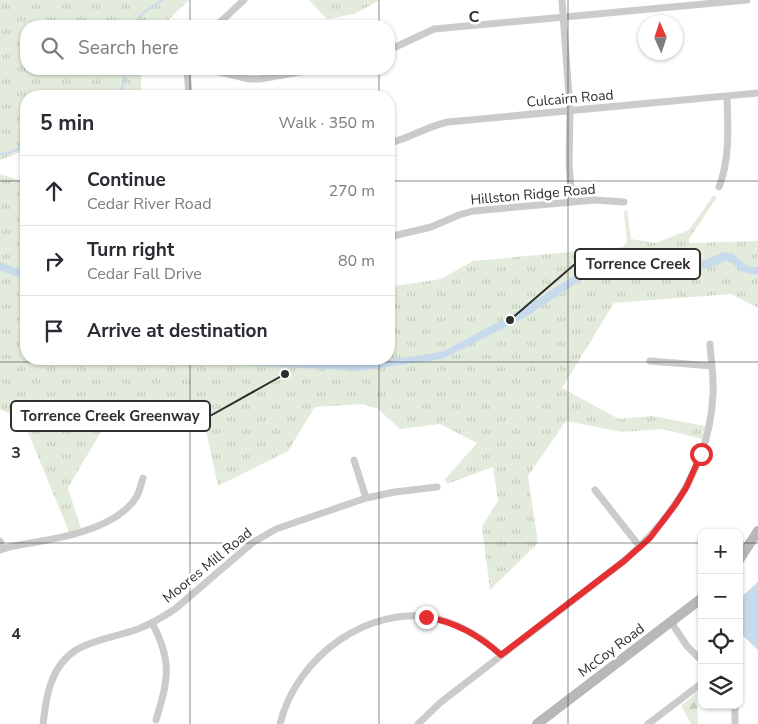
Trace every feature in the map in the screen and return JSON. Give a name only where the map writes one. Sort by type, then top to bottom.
[{"type":"main road","points":[[743,554],[758,532]]},
{"type":"main road","name":"McCoy Road","points":[[536,724],[698,601]]},
{"type":"street","points":[[222,20],[244,0]]},
{"type":"street","points":[[562,0],[570,110],[569,164],[572,202]]},
{"type":"street","points":[[395,47],[434,29],[747,0]]},
{"type":"street","points":[[186,75],[188,90]]},
{"type":"street","points":[[233,75],[249,79],[282,75]]},
{"type":"street","name":"Culcairn Road","points":[[395,142],[448,122],[758,93]]},
{"type":"street","points":[[719,188],[725,170],[727,97]]},
{"type":"street","name":"Hillston Ridge Road","points":[[395,236],[431,227],[473,211],[595,200],[624,202]]},
{"type":"street","points":[[418,724],[441,702],[624,561],[659,527],[686,488],[701,454],[711,417],[713,394],[710,344]]},
{"type":"street","points":[[650,361],[712,366]]},
{"type":"street","points":[[354,460],[366,498]]},
{"type":"street","points":[[0,541],[2,549],[67,536],[106,522],[128,507],[136,497],[143,478]]},
{"type":"street","name":"Moores Mill Road","points":[[42,724],[51,682],[68,657],[88,643],[138,629],[175,609],[252,543],[267,533],[296,521],[366,498],[437,487]]},
{"type":"street","points":[[595,490],[640,547]]},
{"type":"street","points":[[280,724],[292,693],[316,660],[349,634],[380,621],[404,616],[438,619],[473,633],[501,655]]},
{"type":"street","points":[[671,622],[687,646],[698,657]]},
{"type":"street","points":[[152,623],[165,654],[168,667],[166,688],[156,720]]},
{"type":"street","points":[[648,724],[698,686]]},
{"type":"street","points":[[735,709],[735,724]]},
{"type":"green space","points":[[0,0],[189,0],[168,20],[20,20],[20,75],[141,75],[141,90],[20,90],[20,152],[0,160]]},
{"type":"green space","points":[[309,0],[380,0],[354,14],[327,19]]},
{"type":"green space","points":[[0,174],[20,180],[20,365],[395,365],[395,286],[441,279],[473,261],[623,247],[627,242],[624,212],[627,210],[631,239],[656,243],[689,230],[713,196],[717,197],[689,239],[689,243],[758,241],[758,308],[731,294],[614,303],[562,388],[619,419],[652,416],[705,426],[702,439],[663,429],[622,432],[566,421],[528,476],[538,543],[490,590],[482,526],[498,501],[493,467],[447,484],[445,479],[477,443],[440,424],[400,429],[378,409],[363,404],[315,407],[288,451],[218,486],[203,416],[113,411],[68,488],[81,529],[69,532],[23,420],[0,409]]},
{"type":"green space","points":[[697,692],[698,724],[691,724],[681,706]]},
{"type":"water","points":[[723,252],[732,253],[749,267],[758,267],[758,275],[742,272],[732,263],[725,261],[710,268],[701,269],[625,265],[584,278],[526,317],[442,359],[360,371],[245,365],[395,365],[395,359],[446,350],[520,310],[575,275],[607,263],[612,259],[705,260]]},
{"type":"water","points":[[0,262],[20,270],[20,278],[0,270]]},
{"type":"water","points":[[758,582],[758,650],[743,636],[743,595]]},
{"type":"waterway","points":[[137,20],[143,13],[163,0]]},
{"type":"waterway","points":[[121,90],[124,83],[124,75]]},
{"type":"waterway","points":[[0,154],[20,148]]},
{"type":"place","name":"Torrence Creek","points":[[510,320]]},
{"type":"place","name":"Torrence Creek Greenway","points":[[285,374]]},
{"type":"route","points":[[426,617],[464,628],[481,638],[501,655],[624,561],[650,538],[668,516],[686,488],[701,454]]}]
